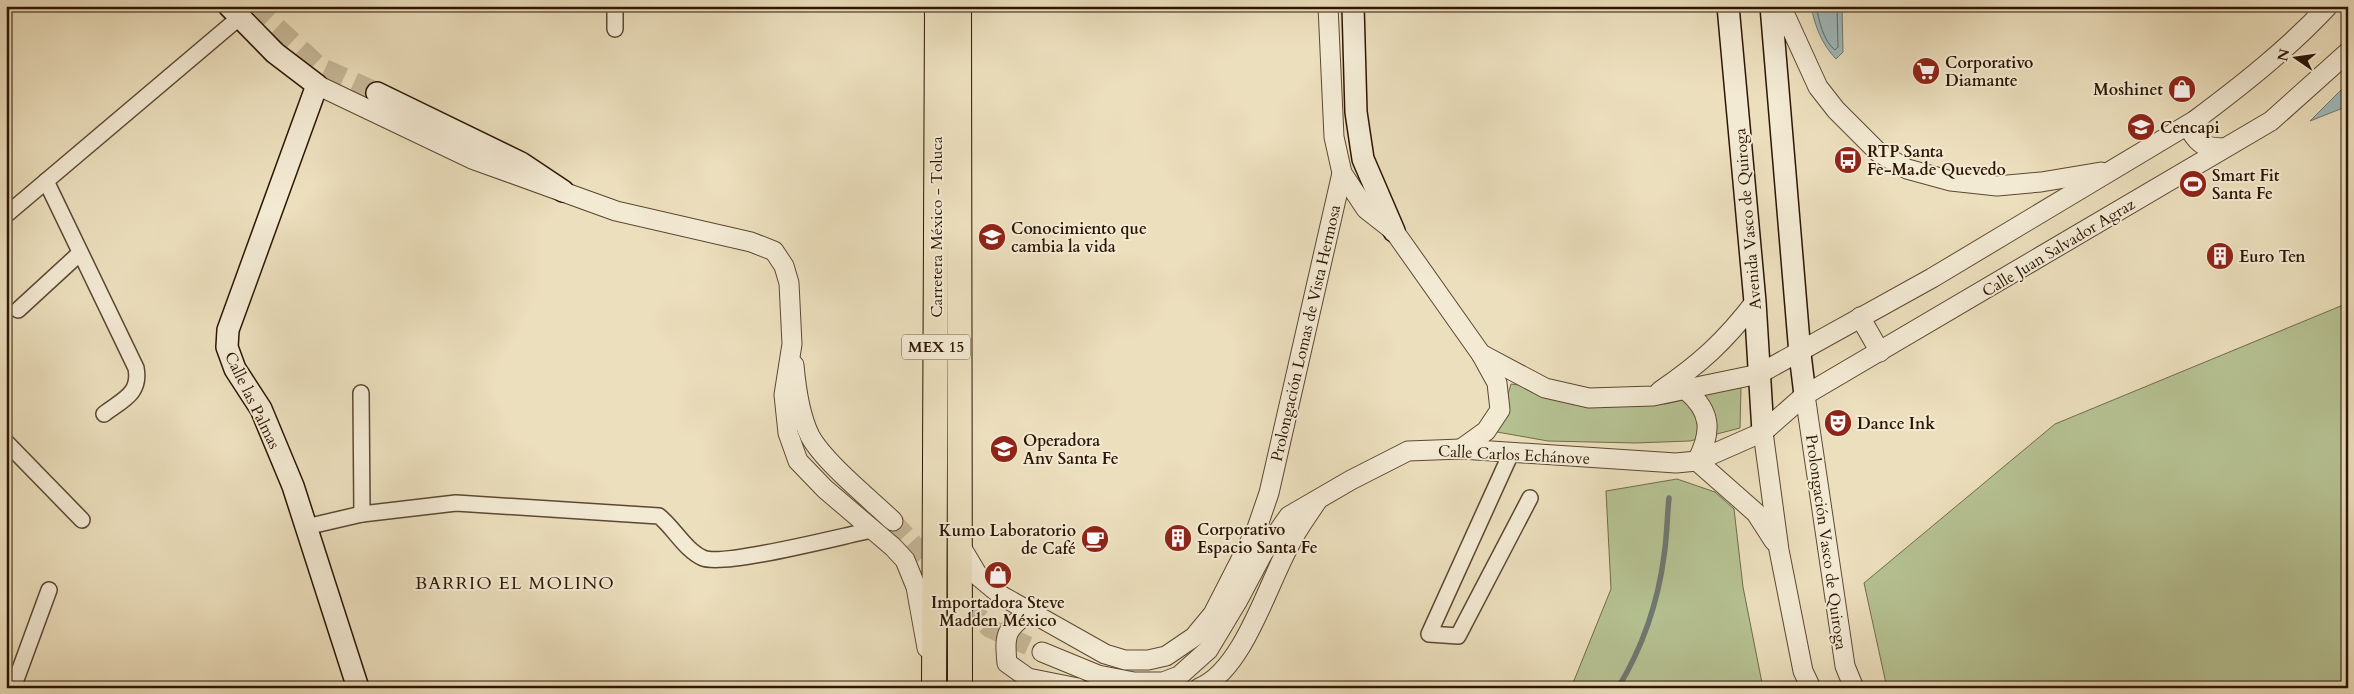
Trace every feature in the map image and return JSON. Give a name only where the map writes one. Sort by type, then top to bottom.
[{"type":"main road","name":"Carretera México - Toluca","points":[[934,687],[937,6]]},
{"type":"main road","name":"Carretera México - Toluca","points":[[959,6],[960,688]]},
{"type":"main road","points":[[1353,6],[1356,112],[1363,159],[1394,231]]},
{"type":"main road","name":"Avenida Vasco de Quiroga","points":[[1728,6],[1755,302],[1763,432]]},
{"type":"main road","points":[[1771,6],[1805,395]]},
{"type":"main road","points":[[235,12],[275,53],[317,85]]},
{"type":"main road","name":"Calle las Palmas","points":[[317,85],[228,330],[227,347],[235,369],[261,410],[293,486],[358,688]]},
{"type":"main road","points":[[377,93],[521,163],[562,191]]},
{"type":"street","points":[[615,6],[615,29]]},
{"type":"street","name":"Prolongación Lomas de Vista Hermosa","points":[[1328,6],[1334,137],[1342,173],[1366,209],[1394,231],[1481,354],[1545,388],[1589,398],[1653,396],[1686,390],[1760,374],[1800,354]]},
{"type":"street","points":[[1781,6],[1818,86],[1836,110],[1878,152],[1907,168],[1952,181],[1997,186],[2041,182],[2113,171]]},
{"type":"street","points":[[1800,354],[2113,171],[2194,121],[2267,62],[2311,24],[2328,6]]},
{"type":"street","points":[[6,215],[235,12]]},
{"type":"street","name":"Calle Juan Salvador Agraz","points":[[1763,432],[1805,395],[2271,121],[2348,52]]},
{"type":"street","points":[[317,85],[472,159],[616,212],[751,242],[774,251],[784,266],[789,283],[792,344],[801,410],[810,435],[820,450],[893,521]]},
{"type":"street","points":[[2194,121],[2190,130],[2197,142],[2205,147],[2224,148]]},
{"type":"street","name":"Prolongación Lomas de Vista Hermosa","points":[[1029,612],[1105,654],[1125,660],[1148,660],[1166,656],[1194,637],[1213,614],[1257,528],[1268,493],[1342,173]]},
{"type":"street","points":[[46,181],[136,368],[138,379],[136,389],[104,414]]},
{"type":"street","points":[[18,310],[80,253]]},
{"type":"street","points":[[1653,396],[1697,366],[1734,329],[1755,302]]},
{"type":"street","points":[[1860,318],[1880,352]]},
{"type":"street","points":[[792,344],[784,395],[788,433],[798,461],[825,489],[905,560],[916,587],[934,687]]},
{"type":"street","points":[[1461,449],[1486,431],[1500,410],[1497,383],[1481,354]]},
{"type":"street","points":[[1686,390],[1696,399],[1708,424],[1706,438],[1697,462],[1756,512],[1779,550]]},
{"type":"street","points":[[361,393],[362,514]]},
{"type":"street","name":"Prolongación Vasco de Quiroga","points":[[1805,395],[1845,666],[1854,688]]},
{"type":"street","points":[[1763,432],[1779,550],[1803,671],[1811,688]]},
{"type":"street","name":"Calle Carlos Echánove","points":[[1199,688],[1216,677],[1238,651],[1290,542],[1320,497],[1408,451],[1461,449],[1654,462],[1697,462],[1763,432]]},
{"type":"street","points":[[6,442],[82,520]]},
{"type":"street","points":[[1512,452],[1429,634],[1458,636],[1530,498]]},
{"type":"street","points":[[1042,652],[1098,675],[1134,682],[1163,682],[1179,676],[1208,650],[1263,553],[1289,516],[1320,497]]},
{"type":"street","points":[[306,527],[362,514],[456,503],[659,516],[696,553],[713,561],[760,554],[872,530]]},
{"type":"street","points":[[960,545],[978,577],[1002,596],[1029,612],[1013,624],[1004,641],[1007,663],[1028,678],[1078,688]]},
{"type":"street","points":[[13,688],[49,590]]},
{"type":"green space","points":[[2348,303],[2348,688],[1887,688],[1864,583],[2055,424]]},
{"type":"green space","points":[[1511,384],[1665,404],[1741,387],[1740,428],[1690,441],[1635,443],[1548,441],[1497,432]]},
{"type":"green space","points":[[1677,479],[1715,492],[1734,509],[1743,587],[1763,688],[1571,688],[1611,589],[1606,491]]},
{"type":"water","points":[[1811,6],[1842,6],[1843,52],[1836,59],[1820,35]]},
{"type":"water","points":[[2348,83],[2348,106],[2310,121]]},
{"type":"waterway","points":[[1618,688],[1642,641],[1658,590],[1666,542],[1669,498]]},
{"type":"tunnel","points":[[253,6],[319,67],[377,93]]},
{"type":"tunnel","points":[[893,521],[989,628],[1042,652]]},
{"type":"place","name":"Corporativo Diamante","points":[[1926,71]]},
{"type":"place","name":"Moshinet","points":[[2182,89]]},
{"type":"place","name":"Cencapi","points":[[2141,127]]},
{"type":"place","name":"RTP Santa Fe-Ma.de Quevedo","points":[[1848,160]]},
{"type":"place","name":"Smart Fit Santa Fe","points":[[2193,184]]},
{"type":"place","name":"Conocimiento que cambia la vida","points":[[992,237]]},
{"type":"place","name":"Euro Ten","points":[[2220,256]]},
{"type":"place","name":"Dance Ink","points":[[1838,423]]},
{"type":"place","name":"Operadora Anv Santa Fe","points":[[1004,449]]},
{"type":"place","name":"Corporativo Espacio Santa Fe","points":[[1178,538]]},
{"type":"place","name":"Kumo Laboratorio de Café","points":[[1095,539]]},
{"type":"place","name":"Importadora Steve Madden México","points":[[998,575]]},
{"type":"district","name":"BARRIO EL MOLINO","points":[[515,583]]}]
